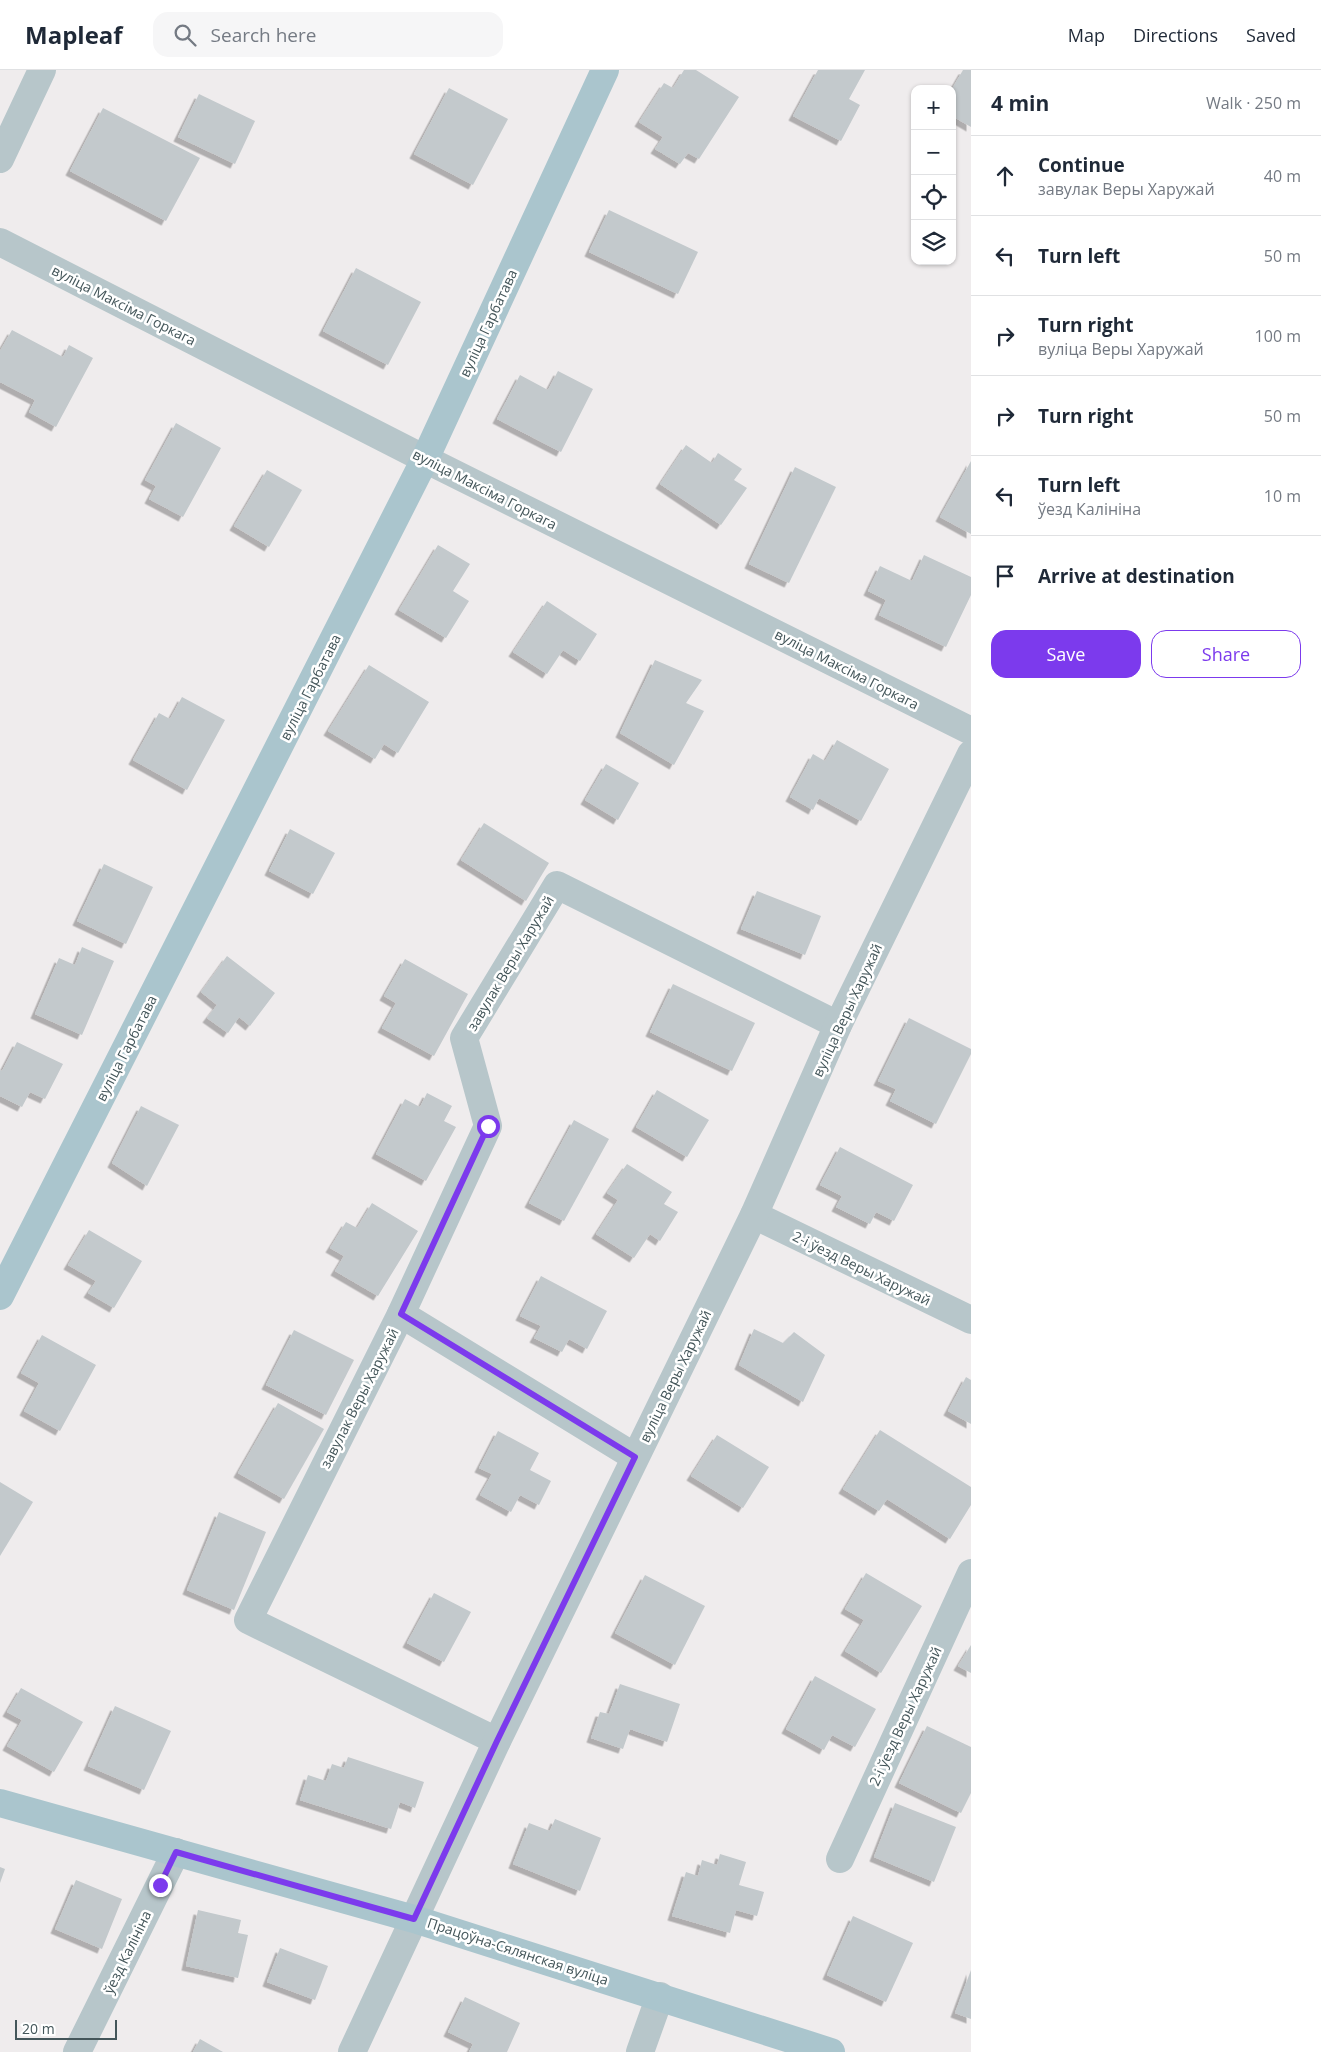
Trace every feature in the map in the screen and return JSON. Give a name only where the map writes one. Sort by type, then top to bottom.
[{"type":"main road","name":"вуліца Гарбатава","points":[[0,1296],[425,459],[605,70]]},
{"type":"main road","name":"Працоўна-Сялянская вуліца","points":[[0,1803],[414,1919],[831,2052]]},
{"type":"street","points":[[0,159],[42,70]]},
{"type":"street","name":"вуліца Максіма Горкага","points":[[0,242],[425,459],[971,731]]},
{"type":"street","name":"вуліца Веры Харужай","points":[[352,2052],[497,1741],[754,1215],[838,1025],[971,754]]},
{"type":"street","name":"завулак Веры Харужай","points":[[497,1741],[248,1620],[401,1314],[488,1126],[464,1038],[557,885],[838,1025]]},
{"type":"street","name":"2-і ўезд Веры Харужай","points":[[754,1215],[971,1320]]},
{"type":"street","points":[[401,1314],[635,1457]]},
{"type":"street","name":"2-і ўезд Веры Харужай","points":[[840,1859],[971,1573]]},
{"type":"street","name":"ўезд Калініна","points":[[77,2052],[176,1852]]},
{"type":"street","points":[[640,2052],[660,1996]]},
{"type":"building","points":[[684,70],[696,70],[739,97],[699,159],[688,153],[680,164],[655,149],[663,137],[639,122],[664,83],[673,88]]},
{"type":"building","points":[[818,70],[865,70],[849,99],[860,105],[841,141],[793,116]]},
{"type":"building","points":[[963,70],[971,70],[971,127],[956,118],[956,85],[954,85]]},
{"type":"building","points":[[449,88],[508,119],[473,185],[414,154]]},
{"type":"building","points":[[199,94],[255,121],[235,164],[178,137]]},
{"type":"building","points":[[103,108],[200,158],[166,221],[70,171]]},
{"type":"building","points":[[609,210],[698,252],[678,294],[589,252]]},
{"type":"building","points":[[356,268],[421,302],[388,365],[323,331]]},
{"type":"building","points":[[12,330],[63,357],[69,345],[93,358],[56,427],[29,412],[35,400],[0,382],[0,351]]},
{"type":"building","points":[[558,371],[593,389],[561,452],[497,419],[520,375],[548,390]]},
{"type":"building","points":[[176,423],[221,448],[183,517],[149,499],[156,486],[145,480]]},
{"type":"building","points":[[686,445],[712,463],[718,453],[742,469],[734,480],[747,488],[721,525],[660,484]]},
{"type":"building","points":[[971,461],[971,534],[940,517]]},
{"type":"building","points":[[795,467],[836,487],[789,583],[749,564]]},
{"type":"building","points":[[267,470],[302,490],[269,547],[234,526]]},
{"type":"building","points":[[438,545],[470,564],[453,591],[469,601],[446,638],[399,610]]},
{"type":"building","points":[[924,555],[971,577],[971,595],[946,647],[879,615],[886,600],[868,591],[880,566],[912,581]]},
{"type":"building","points":[[547,601],[597,634],[580,661],[563,650],[547,674],[513,652]]},
{"type":"building","points":[[655,660],[702,680],[686,703],[704,711],[674,765],[620,733]]},
{"type":"building","points":[[369,665],[429,702],[398,753],[384,744],[375,759],[328,731]]},
{"type":"building","points":[[182,697],[225,720],[187,790],[133,760],[159,713],[170,719]]},
{"type":"building","points":[[837,740],[889,769],[861,821],[819,798],[813,810],[790,797],[813,754],[825,761]]},
{"type":"building","points":[[606,764],[639,783],[618,820],[585,800]]},
{"type":"building","points":[[484,823],[549,863],[526,901],[461,860]]},
{"type":"building","points":[[290,829],[335,853],[313,894],[269,871]]},
{"type":"building","points":[[104,864],[153,887],[126,944],[77,921]]},
{"type":"building","points":[[757,891],[821,916],[805,955],[741,929]]},
{"type":"building","points":[[82,947],[114,961],[82,1035],[35,1014],[59,958],[75,965]]},
{"type":"building","points":[[227,956],[275,993],[250,1026],[239,1017],[228,1033],[207,1018],[217,1005],[201,992]]},
{"type":"building","points":[[405,959],[468,994],[434,1056],[382,1028],[396,1003],[384,996]]},
{"type":"building","points":[[673,984],[755,1023],[732,1071],[650,1032]]},
{"type":"building","points":[[909,1018],[971,1049],[971,1054],[936,1124],[890,1101],[896,1089],[878,1081]]},
{"type":"building","points":[[17,1042],[63,1064],[45,1099],[30,1092],[22,1107],[0,1096],[0,1070],[2,1071]]},
{"type":"building","points":[[657,1090],[709,1120],[687,1157],[636,1127]]},
{"type":"building","points":[[427,1093],[452,1106],[444,1121],[456,1127],[426,1181],[376,1154],[405,1099],[420,1107]]},
{"type":"building","points":[[141,1106],[179,1125],[147,1186],[112,1163]]},
{"type":"building","points":[[574,1120],[609,1139],[564,1221],[529,1203]]},
{"type":"building","points":[[840,1147],[913,1185],[894,1221],[876,1212],[870,1224],[836,1207],[842,1196],[820,1185]]},
{"type":"building","points":[[627,1164],[672,1192],[664,1204],[678,1212],[660,1241],[650,1234],[634,1258],[596,1234],[618,1200],[607,1193]]},
{"type":"building","points":[[372,1203],[418,1231],[378,1296],[335,1271],[344,1256],[330,1248],[346,1222],[357,1228]]},
{"type":"building","points":[[89,1230],[142,1261],[114,1308],[88,1293],[96,1281],[68,1265]]},
{"type":"building","points":[[541,1276],[607,1311],[587,1349],[569,1339],[562,1352],[534,1338],[541,1326],[520,1316]]},
{"type":"building","points":[[754,1329],[783,1343],[794,1332],[825,1355],[803,1402],[739,1365]]},
{"type":"building","points":[[294,1330],[354,1360],[326,1415],[266,1385]]},
{"type":"building","points":[[42,1335],[96,1365],[60,1431],[24,1411],[39,1383],[21,1373]]},
{"type":"building","points":[[966,1377],[971,1380],[971,1424],[948,1411]]},
{"type":"building","points":[[278,1403],[324,1429],[284,1499],[238,1473]]},
{"type":"building","points":[[880,1430],[971,1487],[971,1505],[950,1539],[887,1499],[879,1511],[843,1489]]},
{"type":"building","points":[[498,1431],[539,1453],[530,1470],[551,1481],[539,1505],[520,1495],[511,1512],[480,1495],[492,1474],[479,1468]]},
{"type":"building","points":[[717,1435],[769,1467],[743,1508],[691,1476]]},
{"type":"building","points":[[0,1482],[33,1502],[0,1556]]},
{"type":"building","points":[[219,1512],[266,1532],[234,1610],[187,1590]]},
{"type":"building","points":[[866,1573],[922,1606],[881,1673],[845,1651],[864,1620],[845,1609]]},
{"type":"building","points":[[645,1575],[705,1606],[675,1665],[615,1633]]},
{"type":"building","points":[[434,1593],[471,1612],[444,1662],[407,1643]]},
{"type":"building","points":[[971,1645],[971,1673],[958,1666]]},
{"type":"building","points":[[815,1676],[876,1709],[855,1747],[832,1735],[824,1750],[786,1729]]},
{"type":"building","points":[[620,1684],[680,1704],[667,1742],[630,1729],[623,1749],[591,1738],[600,1712],[609,1714]]},
{"type":"building","points":[[21,1688],[83,1722],[54,1772],[7,1746],[22,1720],[7,1712]]},
{"type":"building","points":[[115,1706],[171,1731],[144,1790],[88,1766]]},
{"type":"building","points":[[927,1726],[971,1747],[971,1793],[961,1813],[899,1783]]},
{"type":"building","points":[[348,1757],[424,1782],[415,1808],[400,1802],[391,1829],[300,1800],[308,1775],[326,1781],[332,1764],[344,1768]]},
{"type":"building","points":[[895,1803],[956,1827],[934,1882],[874,1857]]},
{"type":"building","points":[[555,1819],[601,1838],[580,1891],[513,1864],[529,1823],[550,1831]]},
{"type":"building","points":[[720,1854],[746,1862],[739,1885],[764,1892],[757,1916],[736,1910],[730,1933],[672,1916],[686,1872],[698,1876],[702,1860],[717,1865]]},
{"type":"building","points":[[0,1867],[5,1869],[0,1883]]},
{"type":"building","points":[[76,1880],[122,1899],[102,1949],[55,1929]]},
{"type":"building","points":[[198,1910],[241,1920],[238,1933],[248,1935],[238,1978],[186,1966]]},
{"type":"building","points":[[853,1916],[913,1943],[886,2002],[827,1975]]},
{"type":"building","points":[[280,1948],[328,1966],[315,2000],[267,1982]]},
{"type":"building","points":[[971,1970],[971,2019],[955,2013]]},
{"type":"building","points":[[465,1997],[520,2023],[507,2052],[469,2052],[473,2044],[448,2032]]},
{"type":"building","points":[[200,2039],[223,2052],[193,2052]]},
{"type":"route","points":[[160,1885],[176,1852],[414,1919],[497,1741],[635,1457],[401,1314],[488,1126]]}]
